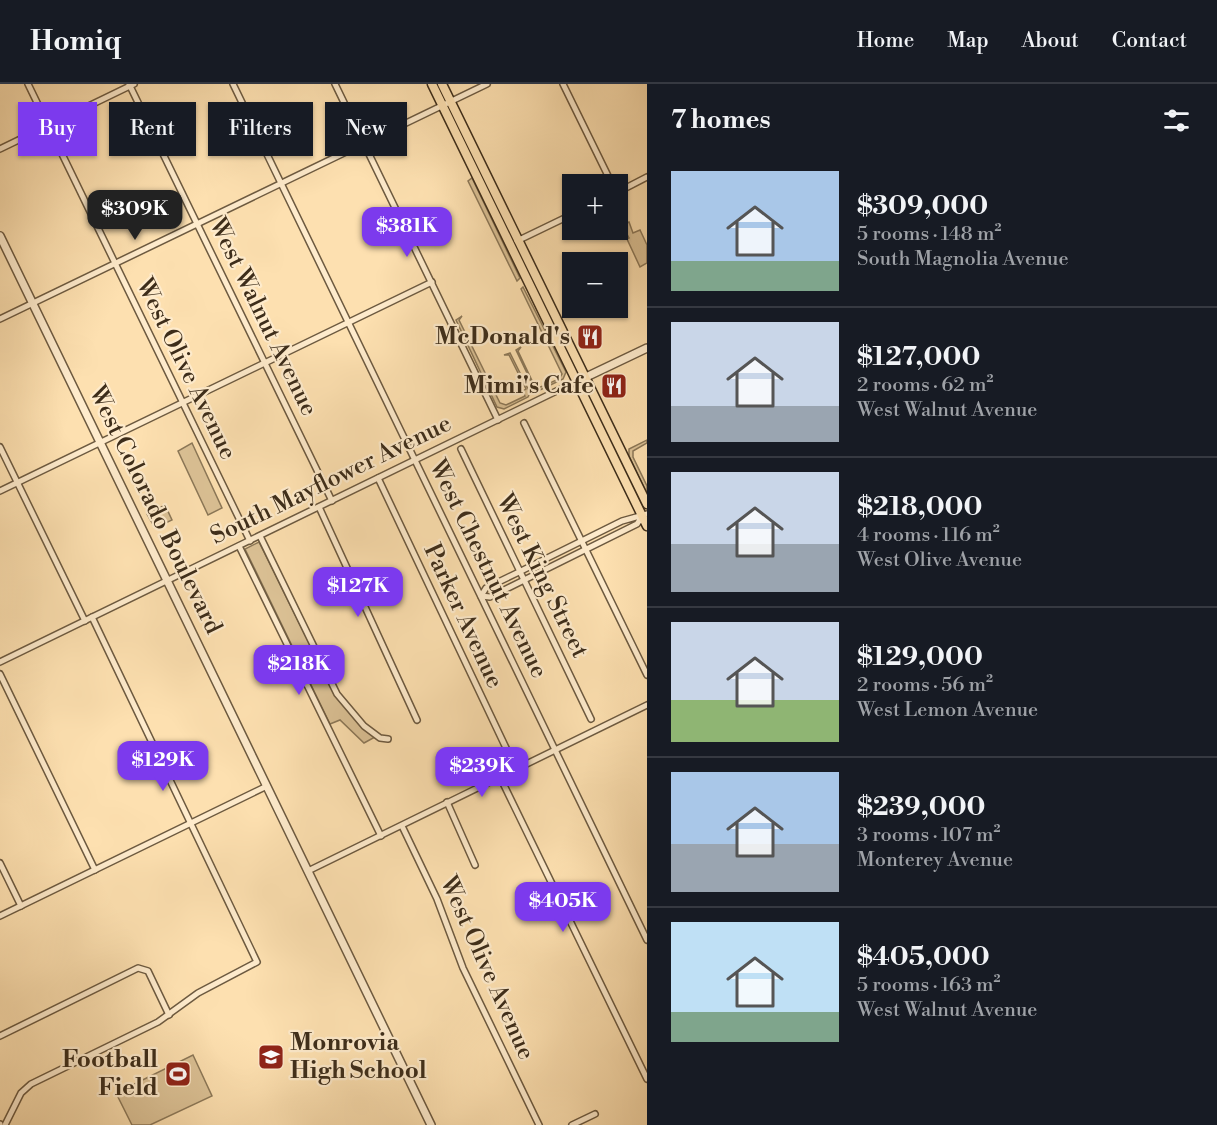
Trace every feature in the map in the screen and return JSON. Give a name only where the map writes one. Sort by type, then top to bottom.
[{"type":"main road","points":[[432,84],[447,104],[647,504]]},
{"type":"main road","points":[[442,84],[447,104],[495,215],[575,382],[645,515],[647,526]]},
{"type":"main road","points":[[495,215],[502,221],[510,238],[517,241]]},
{"type":"main road","points":[[520,267],[529,274],[537,291],[543,293]]},
{"type":"street","name":"West Olive Avenue","points":[[28,84],[37,102]]},
{"type":"street","name":"West Chestnut Avenue","points":[[233,84],[647,940]]},
{"type":"street","points":[[335,84],[344,102]]},
{"type":"street","points":[[407,124],[487,84]]},
{"type":"street","points":[[563,84],[607,174]]},
{"type":"street","points":[[97,102],[131,85]]},
{"type":"street","name":"West Walnut Avenue","points":[[131,85],[332,501]]},
{"type":"street","points":[[0,149],[18,140]]},
{"type":"street","name":"West Olive Avenue","points":[[63,156],[249,541]]},
{"type":"street","points":[[0,320],[340,156]]},
{"type":"street","points":[[369,156],[498,420]]},
{"type":"street","points":[[628,187],[647,177]]},
{"type":"street","points":[[517,241],[562,219]]},
{"type":"street","name":"West Colorado Boulevard","points":[[0,236],[431,1125]]},
{"type":"street","points":[[0,491],[432,282]]},
{"type":"street","name":"South Mayflower Avenue","points":[[1,659],[85,621],[647,348]]},
{"type":"street","points":[[524,423],[647,675]]},
{"type":"street","points":[[0,447],[85,621]]},
{"type":"street","name":"West King Street","points":[[461,449],[591,719]]},
{"type":"street","name":"Parker Avenue","points":[[378,478],[516,769]]},
{"type":"street","points":[[319,507],[417,720]]},
{"type":"street","points":[[645,515],[637,524],[586,550],[490,597],[481,596],[486,588],[581,541],[634,516],[645,515]]},
{"type":"street","points":[[260,536],[337,694],[363,726],[380,738],[388,739]]},
{"type":"street","points":[[239,546],[381,836]]},
{"type":"street","points":[[2,1125],[21,1093],[31,1083],[169,1015],[198,993],[257,962],[93,617]]},
{"type":"street","points":[[0,674],[95,870]]},
{"type":"street","points":[[308,871],[647,705]]},
{"type":"street","points":[[500,777],[647,1079]]},
{"type":"street","points":[[0,916],[267,786]]},
{"type":"street","points":[[447,802],[475,865]]},
{"type":"street","name":"West Olive Avenue","points":[[402,826],[437,899],[463,968],[539,1125]]},
{"type":"street","points":[[0,863],[21,906]]},
{"type":"street","points":[[0,1036],[138,968],[148,971],[169,1015]]},
{"type":"street","points":[[572,1125],[595,1114]]},
{"type":"shaded area","points":[[472,178],[520,278],[517,281],[468,181]]},
{"type":"shaded area","points":[[628,222],[633,233],[640,230],[647,245],[647,263],[640,267],[627,240]]},
{"type":"shaded area","points":[[523,287],[566,372],[563,379],[538,391],[535,390],[516,350],[521,347],[518,351],[536,389],[559,379],[562,374],[521,289]]},
{"type":"shaded area","points":[[462,316],[459,320],[500,403],[506,405],[525,396],[523,391],[526,389],[509,355],[504,355],[510,353],[530,393],[528,397],[504,409],[497,407],[456,320]]},
{"type":"shaded area","points":[[647,440],[647,443],[633,451],[633,457],[647,486],[647,494],[629,456],[629,449]]},
{"type":"shaded area","points":[[192,443],[222,508],[208,515],[178,451]]},
{"type":"shaded area","points":[[165,505],[172,520],[155,528],[147,514]]},
{"type":"shaded area","points":[[259,542],[328,681],[375,737],[364,743],[340,720],[330,724],[245,549]]},
{"type":"shaded area","name":"Football Field","points":[[193,1055],[212,1096],[150,1125],[132,1125],[116,1093]]},
{"type":"place","name":"McDonald's","points":[[590,337]]},
{"type":"place","name":"Mimi's Cafe","points":[[614,386]]},
{"type":"place","name":"Monrovia High School","points":[[271,1057]]},
{"type":"place","name":"Football Field","points":[[178,1074]]}]
